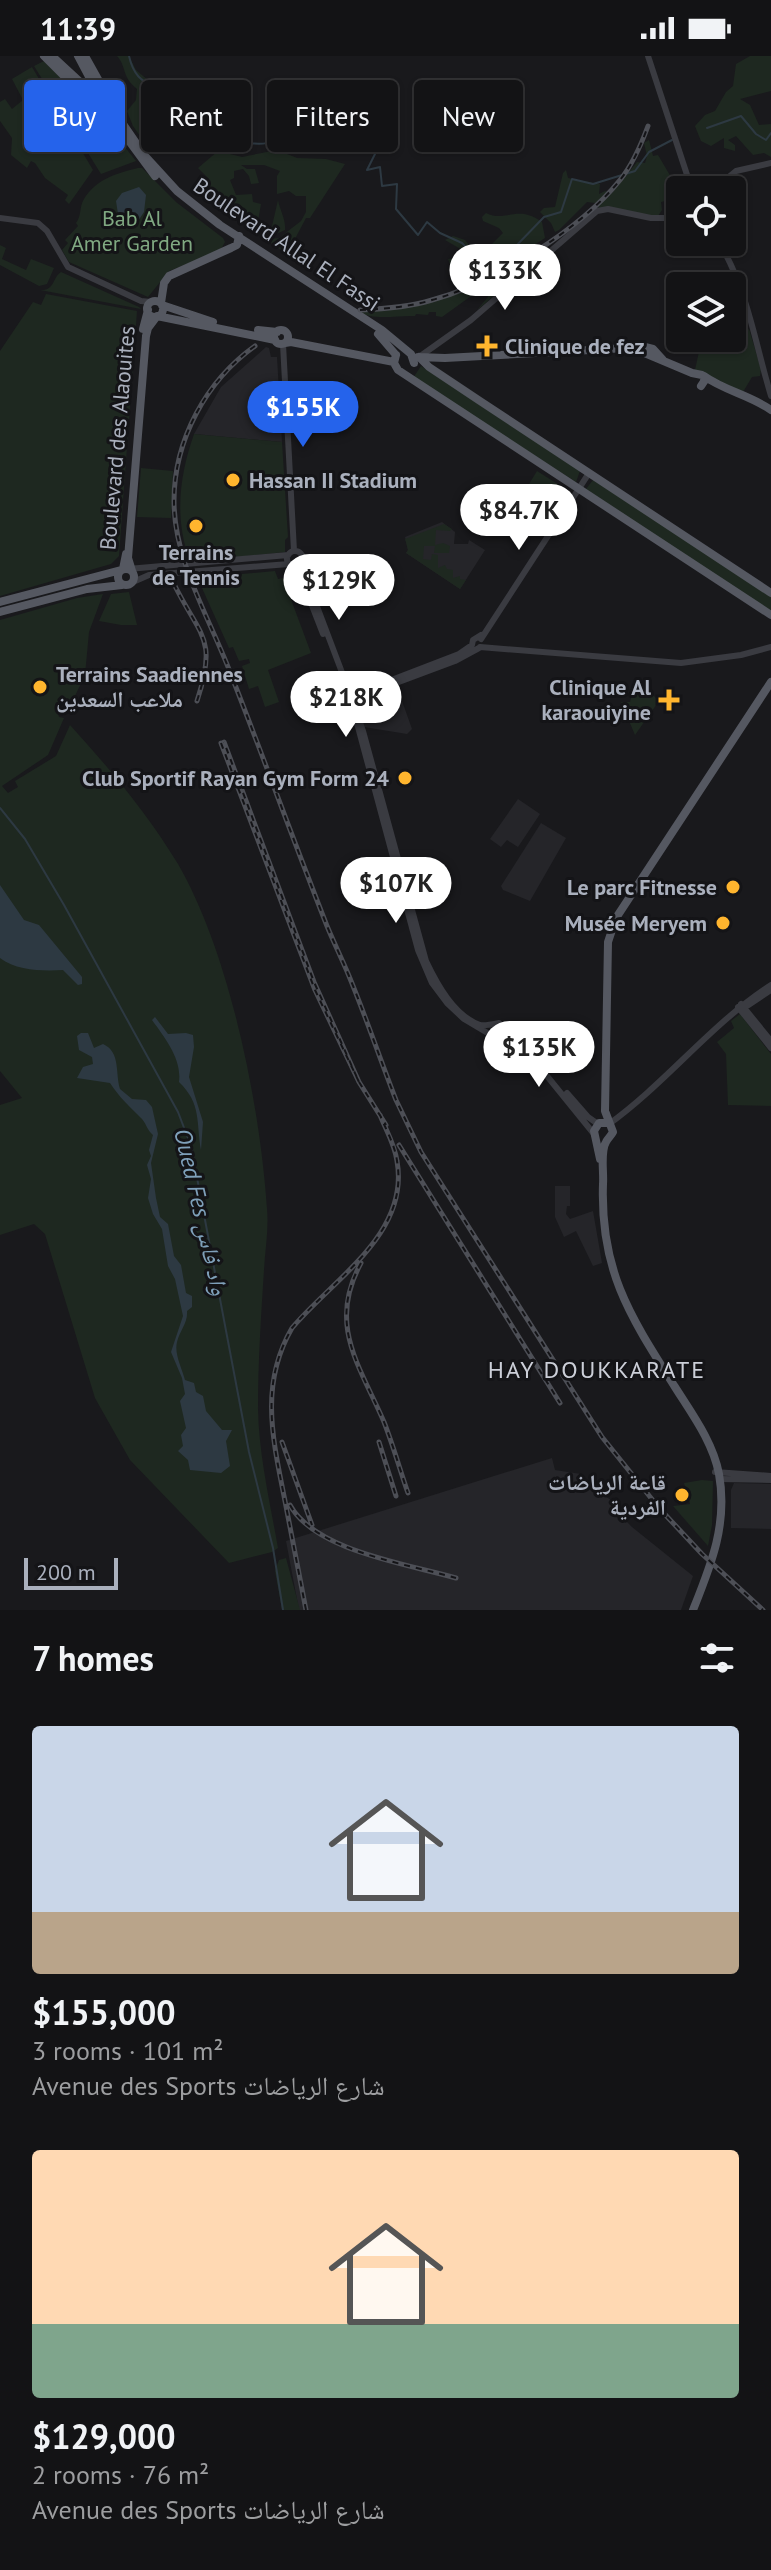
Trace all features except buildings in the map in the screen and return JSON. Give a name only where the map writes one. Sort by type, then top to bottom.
[{"type":"main road","points":[[44,56],[72,80],[85,79],[87,72]]},
{"type":"main road","points":[[52,56],[72,80]]},
{"type":"main road","points":[[78,56],[90,80]]},
{"type":"main road","points":[[85,56],[91,80]]},
{"type":"main road","name":"Boulevard Allal El Fassi","points":[[125,130],[169,184],[194,206],[237,239],[380,336],[395,358],[396,368],[771,615]]},
{"type":"main road","name":"Boulevard Allal El Fassi","points":[[125,136],[137,156],[190,210],[382,330],[443,375],[771,593]]},
{"type":"main road","points":[[224,233],[227,241],[224,250]]},
{"type":"main road","points":[[237,239],[224,250],[169,276],[153,303],[281,341]]},
{"type":"main road","name":"Boulevard des Alaouites","points":[[153,303],[162,311],[148,328],[146,336],[127,570],[143,330],[153,303]]},
{"type":"main road","points":[[157,316],[281,341],[395,358],[648,353],[769,406]]},
{"type":"main road","points":[[403,372],[411,370],[416,356]]},
{"type":"main road","points":[[443,375],[441,367],[445,358]]},
{"type":"main road","points":[[696,375],[694,384],[716,385]]},
{"type":"main road","points":[[0,612],[87,589],[128,586],[134,576],[127,570]]},
{"type":"main road","points":[[122,585],[117,577],[127,570]]},
{"type":"main road","points":[[0,602],[127,570]]},
{"type":"main road","points":[[643,873],[771,673]]},
{"type":"main road","points":[[691,1610],[721,1527],[717,1475],[699,1424],[634,1322],[616,1282],[603,1221],[604,1155],[599,1138],[605,1125],[606,936],[613,915],[771,682]]},
{"type":"main road","points":[[599,1138],[605,1125]]},
{"type":"street","points":[[648,56],[687,176]]},
{"type":"street","points":[[730,176],[736,171],[771,163]]},
{"type":"street","points":[[416,356],[471,320],[593,213],[613,209],[651,218],[666,218]]},
{"type":"street","points":[[0,218],[34,221],[47,231],[68,267],[153,303]]},
{"type":"street","points":[[727,256],[749,306],[770,394],[760,398],[746,397]]},
{"type":"street","points":[[281,341],[289,564]]},
{"type":"street","points":[[352,697],[459,654],[480,642],[589,473]]},
{"type":"street","points":[[127,570],[302,554],[299,565],[352,697],[367,745],[426,961],[443,992],[464,1014],[479,1024],[501,1024],[504,1029],[497,1036]]},
{"type":"street","points":[[133,582],[149,575],[299,565]]},
{"type":"street","points":[[480,642],[681,663],[771,649]]},
{"type":"street","points":[[352,697],[424,965],[432,983],[464,1019],[506,1041],[547,1071],[588,1117],[605,1125],[624,1113],[740,1009],[771,988]]},
{"type":"street","points":[[740,1009],[771,1041]]},
{"type":"street","points":[[740,1009],[771,1048]]},
{"type":"street","points":[[492,1025],[489,1028],[497,1036],[555,1084],[599,1138]]},
{"type":"street","points":[[717,1475],[771,1478]]},
{"type":"shaded area","points":[[139,187],[146,195],[144,212],[138,221],[129,222],[118,214],[116,201],[122,193]]},
{"type":"shaded area","points":[[266,347],[271,357],[277,357],[282,442],[194,434],[221,387]]},
{"type":"shaded area","points":[[442,522],[455,532],[454,544],[468,544],[469,540],[485,550],[460,589],[406,553],[405,537]]},
{"type":"shaded area","points":[[396,684],[412,729],[407,734],[364,727],[358,709],[363,698]]},
{"type":"shaded area","points":[[518,799],[540,814],[518,847],[507,840],[501,847],[490,839]]},
{"type":"shaded area","points":[[541,823],[566,838],[530,901],[503,890],[501,886]]},
{"type":"shaded area","points":[[0,885],[24,920],[39,925],[82,977],[82,984],[78,985],[63,970],[22,968],[0,958]]},
{"type":"shaded area","points":[[155,1017],[168,1034],[193,1035],[189,1077],[203,1122],[201,1150],[195,1106],[179,1082],[178,1065],[167,1041],[152,1020]]},
{"type":"shaded area","points":[[88,1033],[94,1048],[103,1044],[113,1052],[120,1089],[132,1099],[146,1100],[152,1107],[158,1134],[151,1163],[160,1217],[168,1224],[186,1293],[192,1296],[192,1307],[187,1311],[177,1342],[177,1356],[185,1380],[194,1383],[196,1392],[203,1396],[206,1411],[222,1430],[232,1430],[226,1441],[230,1466],[221,1473],[190,1470],[188,1460],[178,1451],[183,1446],[181,1435],[186,1428],[180,1401],[185,1394],[171,1352],[183,1316],[175,1279],[168,1266],[162,1229],[148,1198],[151,1179],[147,1165],[153,1135],[110,1083],[77,1078],[83,1067],[93,1064],[92,1057],[79,1050],[77,1036]]},
{"type":"shaded area","points":[[555,1186],[570,1186],[570,1206],[567,1206],[566,1214],[570,1219],[593,1211],[602,1263],[593,1266],[576,1231],[564,1237],[555,1217]]},
{"type":"shaded area","points":[[552,1458],[555,1470],[581,1474],[594,1489],[611,1500],[615,1510],[632,1527],[693,1576],[681,1610],[299,1610],[286,1541]]},
{"type":"shaded area","points":[[734,1483],[771,1484],[771,1529],[731,1528],[731,1490]]},
{"type":"green space","points":[[117,56],[129,56],[136,70],[148,80],[141,80],[140,136],[127,111],[136,100],[137,89]]},
{"type":"green space","points":[[750,56],[771,56],[771,91],[740,99],[750,105],[759,125],[771,124],[771,157],[764,153],[753,155],[736,136],[728,140],[735,145],[735,151],[724,148],[724,138],[711,146],[701,141],[695,126],[705,115],[715,111],[733,86],[736,64]]},
{"type":"green space","points":[[44,61],[63,80],[43,80],[34,66]]},
{"type":"green space","points":[[32,67],[40,80],[24,80],[24,152],[82,152],[93,170],[69,204],[65,200],[68,195],[45,178],[35,163],[31,161],[27,168],[11,155],[12,138],[0,121],[0,102],[5,99],[12,109],[23,100],[12,79]]},
{"type":"green space","points":[[649,140],[653,156],[658,155],[670,176],[666,176],[666,202],[661,202],[662,210],[658,216],[599,209],[595,203],[587,202],[555,232],[540,212],[544,208],[555,207],[566,170],[568,178],[600,184],[599,194],[605,191],[612,193],[637,162],[645,163],[644,143]]},
{"type":"green space","points":[[125,147],[136,161],[101,174],[87,152],[125,152]]},
{"type":"green space","points":[[217,152],[242,157],[282,152],[297,158],[326,159],[345,164],[310,218],[306,218],[287,254],[249,228],[268,239],[279,238],[301,221],[306,212],[306,196],[296,196],[289,191],[277,194],[280,171],[264,165],[241,165],[255,169],[259,183],[251,184],[243,169],[234,171],[234,178],[230,180],[236,195],[252,194],[253,202],[261,204],[258,221],[261,227],[272,226],[278,200],[285,230],[274,235],[257,229],[249,219],[246,218],[243,224],[198,192],[209,179],[198,168]]},
{"type":"green space","name":"Bab Al Amer Garden","points":[[142,168],[176,202],[225,242],[220,251],[169,271],[148,297],[69,262],[62,250],[68,243],[65,240],[78,226],[76,223],[81,205],[89,192],[108,178]]},
{"type":"green space","points":[[486,213],[493,216],[526,214],[542,222],[545,238],[504,265],[500,261],[484,269],[481,277],[458,285],[448,259],[465,257],[464,251],[445,240],[453,236],[465,240],[479,257],[503,233],[483,221]]},
{"type":"green space","points":[[0,245],[6,248],[2,259],[26,270],[31,259],[54,268],[47,284],[39,286],[0,265]]},
{"type":"green space","points":[[61,272],[141,309],[40,290],[51,286]]},
{"type":"green space","points":[[492,284],[500,291],[477,310],[488,297],[488,293],[481,292],[481,289],[442,317],[436,316],[436,312],[386,317],[359,312],[413,306]]},
{"type":"green space","points":[[46,294],[137,311],[119,556],[111,564],[0,596],[0,351],[33,302],[41,305]]},
{"type":"green space","points":[[749,329],[761,369],[760,376],[752,377],[743,392],[695,370],[699,352],[746,352],[746,330]]},
{"type":"green space","points":[[421,366],[580,471],[576,482],[413,378]]},
{"type":"green space","points":[[194,434],[282,442],[288,537],[285,552],[237,557],[232,551],[212,550],[211,556],[189,558],[180,511],[182,480]]},
{"type":"green space","points":[[141,468],[173,471],[171,518],[137,517]]},
{"type":"green space","points":[[537,471],[567,490],[550,516],[521,497]]},
{"type":"green space","points":[[593,480],[771,594],[771,613],[586,489]]},
{"type":"green space","points":[[444,524],[452,529],[436,530],[435,545],[443,543],[450,546],[449,553],[434,553],[435,546],[424,546],[423,559],[431,560],[432,554],[438,555],[438,568],[445,565],[453,570],[453,578],[460,576],[460,579],[466,580],[460,589],[406,553],[405,539]]},
{"type":"green space","points":[[275,571],[278,579],[283,578],[311,653],[268,670],[279,702],[265,707],[258,686],[249,689],[242,666],[250,663],[249,659],[239,661],[233,647],[229,648],[197,577],[221,576],[225,580],[231,575]]},
{"type":"green space","points":[[129,592],[137,625],[99,621],[111,594]]},
{"type":"green space","points":[[103,594],[89,632],[85,675],[74,698],[56,704],[59,717],[64,718],[48,755],[2,786],[8,793],[18,787],[15,781],[56,756],[70,725],[127,792],[178,864],[213,941],[227,985],[249,1078],[267,1209],[258,1409],[263,1462],[278,1548],[229,1563],[130,1460],[95,1398],[45,1234],[34,1224],[0,1235],[0,1105],[22,1098],[0,1071],[0,620],[77,598]]},
{"type":"green space","points":[[632,693],[653,695],[659,701],[635,735],[621,702],[630,702]]},
{"type":"green space","points":[[740,1014],[771,1054],[771,1106],[728,1105],[726,1054],[717,1042],[734,1028],[731,1021]]},
{"type":"green space","points":[[713,1481],[708,1546],[673,1506],[690,1504],[684,1483]]},
{"type":"green space","points":[[286,1558],[300,1610],[282,1610],[275,1571],[279,1560]]},
{"type":"waterway","points":[[129,56],[144,82],[161,92],[153,102],[159,109],[186,104],[197,120],[207,115],[229,146],[268,143],[284,136],[296,153],[312,143],[330,152],[353,145],[378,148],[367,170],[380,167],[382,186],[397,184],[396,209],[418,235],[427,222],[440,233],[462,243],[481,262],[516,246],[544,217],[561,212],[572,179],[593,184],[635,171],[649,152],[672,140]]},
{"type":"waterway","points":[[707,128],[741,116],[756,134],[766,140],[771,133]]},
{"type":"waterway","name":"Oued Fes واد فاس","points":[[0,808],[25,839],[64,905],[178,1112],[191,1146],[249,1452],[273,1548],[283,1610]]},
{"type":"railway","points":[[360,310],[432,300],[482,281],[534,252],[603,199],[629,167],[648,126]]},
{"type":"railway","points":[[255,346],[237,360],[208,394],[187,434],[175,478],[174,501],[180,545],[194,588],[230,672],[396,1100],[421,1152],[602,1437],[659,1508],[702,1554],[763,1610]]},
{"type":"railway","points":[[174,584],[198,627],[206,650],[197,701]]},
{"type":"railway","points":[[221,743],[315,990],[359,1082],[314,982],[224,742]]},
{"type":"railway","points":[[359,1082],[386,1125]]},
{"type":"railway","points":[[306,1610],[273,1434],[275,1370],[292,1328],[365,1254],[392,1211],[398,1187],[397,1161],[380,1115]]},
{"type":"railway","points":[[399,1145],[560,1403]]},
{"type":"railway","points":[[361,1263],[351,1285],[347,1326],[357,1363],[384,1422],[408,1493]]},
{"type":"railway","points":[[282,1442],[312,1525]]},
{"type":"railway","points":[[379,1442],[396,1496]]},
{"type":"railway","points":[[290,1505],[302,1521],[341,1545],[456,1578]]},
{"type":"place","name":"Clinique de fez","points":[[487,346]]},
{"type":"place","name":"Hassan II Stadium","points":[[233,480]]},
{"type":"place","name":"Terrains de Tennis","points":[[196,526]]},
{"type":"place","name":"Terrains Saadiennes ملاعب السعدين","points":[[40,687]]},
{"type":"place","name":"Clinique Al karaouiyine","points":[[669,700]]},
{"type":"place","name":"Club Sportif Rayan Gym Form 24","points":[[405,778]]},
{"type":"place","name":"Le parc Fitnesse","points":[[733,887]]},
{"type":"place","name":"Musée Meryem","points":[[723,923]]},
{"type":"place","name":"قاعة الرياضات الفردية","points":[[682,1495]]},
{"type":"district","name":"HAY DOUKKARATE","points":[[597,1370]]}]
